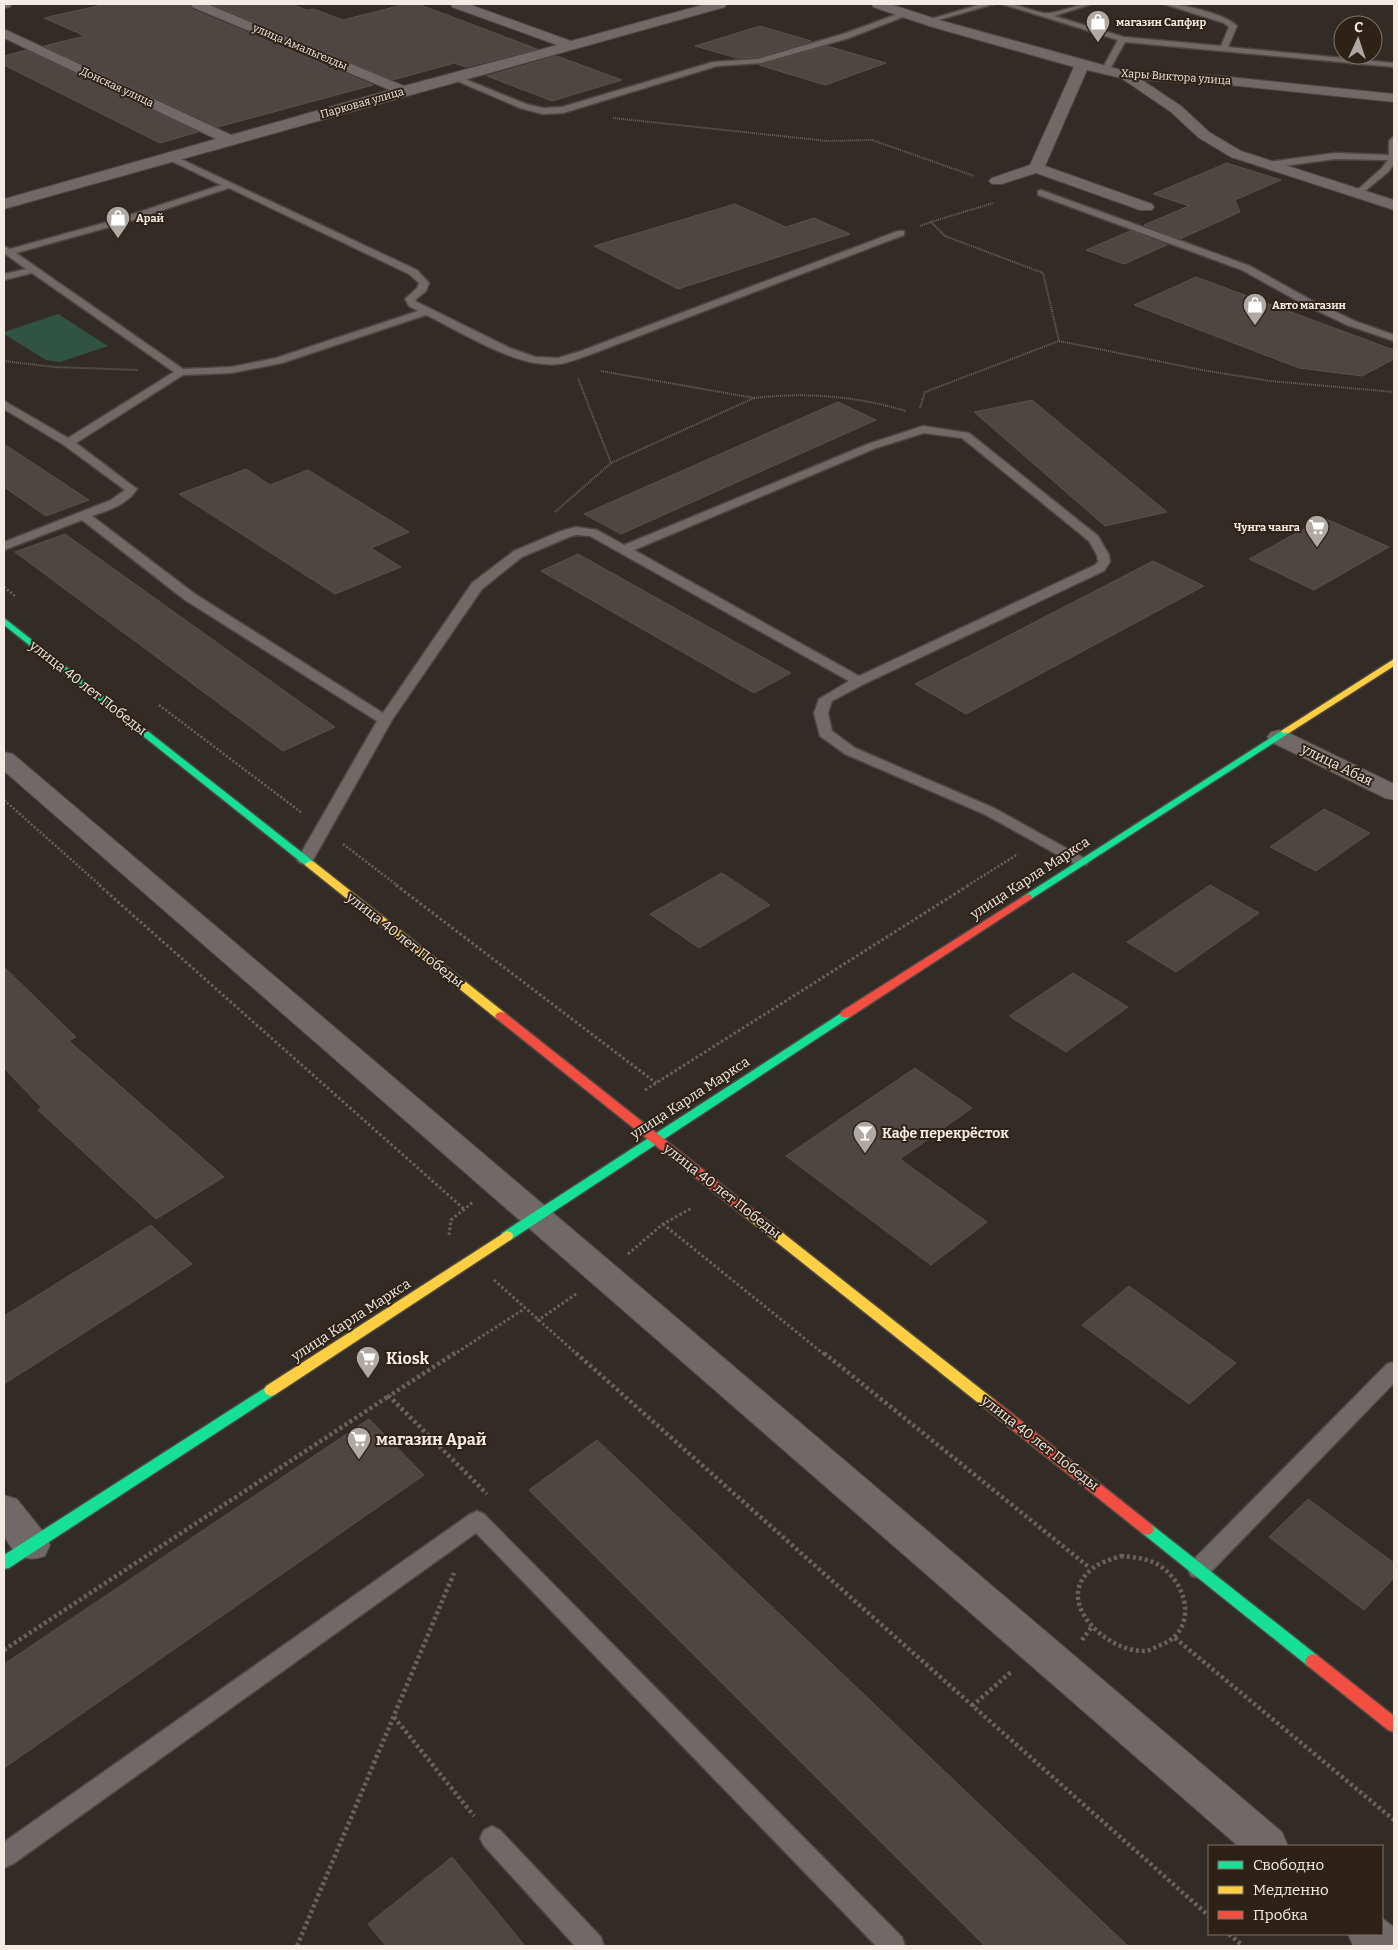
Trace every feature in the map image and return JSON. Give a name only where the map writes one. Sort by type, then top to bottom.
[{"type":"street","name":"улица Амальгелды","points":[[197,4],[403,91]]},
{"type":"street","points":[[457,4],[571,45]]},
{"type":"street","name":"Парковая улица","points":[[4,204],[452,77],[720,4]]},
{"type":"street","name":"Хары Виктора улица","points":[[878,4],[928,21],[1082,65],[1125,75],[1220,80],[1394,98]]},
{"type":"street","name":"Донская улица","points":[[4,34],[230,140]]},
{"type":"street","points":[[4,47],[23,43]]},
{"type":"street","points":[[1036,168],[1082,65]]},
{"type":"street","points":[[1125,75],[1176,109],[1204,136],[1236,154],[1394,205]]},
{"type":"street","points":[[997,181],[1036,168],[1146,207]]},
{"type":"street","name":"улица 40 лет Победы","points":[[4,621],[1394,1725]]},
{"type":"street","name":"улица Карла Маркса","points":[[18,1554],[537,1218],[656,1138],[1394,662]]},
{"type":"street","name":"улица Абая","points":[[1280,737],[1394,794]]},
{"type":"street","points":[[4,759],[1267,1845]]},
{"type":"street","points":[[4,1510],[18,1554]]},
{"type":"street","points":[[1371,1935],[1384,1946]]},
{"type":"lane","points":[[928,21],[990,4]]},
{"type":"lane","points":[[1006,4],[1123,39],[1394,65]]},
{"type":"lane","points":[[1046,16],[1087,4]]},
{"type":"lane","points":[[1168,4],[1227,21],[1233,26],[1224,48]]},
{"type":"lane","points":[[452,77],[523,106],[543,111],[563,110],[716,64],[758,61],[846,36],[909,13]]},
{"type":"lane","points":[[1105,71],[1123,39]]},
{"type":"lane","points":[[1359,193],[1385,170],[1394,158],[1394,139]]},
{"type":"lane","points":[[1269,165],[1335,156],[1394,158]]},
{"type":"lane","points":[[170,157],[413,272],[424,283],[422,289],[410,299],[413,304],[506,350],[534,360],[559,361],[585,353],[901,233]]},
{"type":"lane","points":[[6,250],[121,221],[229,185]]},
{"type":"lane","points":[[1041,193],[1246,268],[1342,318],[1394,338]]},
{"type":"lane","points":[[6,250],[178,370]]},
{"type":"lane","points":[[4,277],[34,270]]},
{"type":"lane","points":[[68,443],[178,370],[231,370],[278,361],[428,311]]},
{"type":"lane","points":[[4,404],[68,443],[130,489],[128,494],[115,503],[4,546]]},
{"type":"lane","points":[[624,550],[872,446],[923,429],[965,435],[1094,539],[1103,555],[1104,562],[1100,568],[860,681],[826,699],[821,713],[825,733],[850,751],[990,811],[1082,862]]},
{"type":"lane","points":[[83,515],[190,597],[385,720]]},
{"type":"lane","points":[[304,860],[385,720],[477,586],[518,554],[576,531],[593,533],[860,681]]},
{"type":"lane","points":[[1199,1569],[1394,1370]]},
{"type":"lane","points":[[4,1856],[476,1520],[893,1946]]},
{"type":"lane","points":[[492,1838],[592,1946]]},
{"type":"path","points":[[563,110],[619,119],[827,141],[872,140],[961,172],[997,181]]},
{"type":"path","points":[[996,202],[931,222],[945,236],[1043,273],[1059,341]]},
{"type":"path","points":[[923,429],[917,415],[925,392],[1059,341],[1202,370],[1270,381],[1394,392]]},
{"type":"path","points":[[4,361],[54,367],[178,370]]},
{"type":"path","points":[[559,361],[573,366],[754,398]]},
{"type":"path","points":[[573,366],[611,463]]},
{"type":"path","points":[[518,554],[550,516],[611,463],[754,398],[783,394],[828,394],[870,400],[917,415]]},
{"type":"path","points":[[4,800],[464,1209]]},
{"type":"path","points":[[617,1108],[1041,839]]},
{"type":"path","points":[[664,1224],[1090,1568]]},
{"type":"path","points":[[524,1309],[1208,1915]]},
{"type":"path","points":[[4,1650],[389,1396]]},
{"type":"path","points":[[1121,1556],[1140,1558],[1157,1565],[1172,1577],[1182,1592],[1186,1608],[1184,1624],[1175,1638],[1161,1647],[1143,1650],[1124,1648],[1106,1641],[1091,1628],[1081,1613],[1077,1597],[1080,1581],[1090,1568],[1104,1560],[1121,1556]]},
{"type":"path","points":[[1175,1638],[1394,1820]]},
{"type":"path","points":[[972,1706],[1037,1648]]},
{"type":"path","points":[[394,1718],[492,1838]]},
{"type":"path","points":[[1230,1935],[1243,1946]]},
{"type":"green space","points":[[58,314],[108,346],[60,362],[46,360],[4,334],[4,332]]},
{"type":"building","points":[[106,4],[189,4],[191,9],[373,85],[218,127],[44,46],[85,36],[44,18]]},
{"type":"building","points":[[211,4],[290,4],[307,10],[314,9],[343,20],[406,4],[418,4],[537,49],[466,67],[454,63],[393,80]]},
{"type":"building","points":[[760,26],[811,41],[758,57],[737,58],[695,46]]},
{"type":"building","points":[[827,46],[886,63],[825,85],[759,65]]},
{"type":"building","points":[[26,50],[198,132],[160,143],[4,65],[4,56]]},
{"type":"building","points":[[557,56],[622,80],[552,101],[487,76]]},
{"type":"building","points":[[1227,163],[1281,180],[1235,200],[1240,212],[1180,239],[1144,225],[1189,206],[1153,194]]},
{"type":"building","points":[[735,204],[786,227],[814,218],[850,234],[678,289],[594,246]]},
{"type":"building","points":[[1130,231],[1167,245],[1124,264],[1086,250]]},
{"type":"building","points":[[1196,277],[1394,350],[1394,359],[1362,376],[1299,368],[1134,305]]},
{"type":"building","points":[[1032,400],[1167,512],[1105,526],[974,412]]},
{"type":"building","points":[[838,402],[876,420],[621,534],[584,514]]},
{"type":"building","points":[[4,444],[89,500],[46,516],[4,487]]},
{"type":"building","points":[[246,469],[270,485],[308,470],[409,532],[371,548],[401,567],[335,594],[179,494]]},
{"type":"building","points":[[1324,518],[1389,547],[1314,590],[1249,559]]},
{"type":"building","points":[[65,534],[335,727],[283,751],[15,552]]},
{"type":"building","points":[[578,554],[791,673],[754,693],[541,571]]},
{"type":"building","points":[[1153,561],[1204,586],[966,714],[915,684]]},
{"type":"building","points":[[1324,809],[1370,833],[1316,871],[1270,847]]},
{"type":"building","points":[[722,873],[770,905],[699,948],[650,914]]},
{"type":"building","points":[[1210,885],[1259,913],[1176,972],[1127,942]]},
{"type":"building","points":[[4,967],[76,1037],[69,1041],[224,1177],[156,1219],[38,1110],[42,1108],[4,1068]]},
{"type":"building","points":[[1073,973],[1128,1007],[1066,1052],[1009,1016]]},
{"type":"building","points":[[915,1068],[972,1108],[900,1159],[987,1222],[931,1265],[786,1156]]},
{"type":"building","points":[[151,1225],[192,1264],[4,1384],[4,1316]]},
{"type":"building","points":[[1129,1286],[1236,1363],[1189,1404],[1082,1325]]},
{"type":"building","points":[[369,1419],[424,1475],[4,1768],[4,1664]]},
{"type":"building","points":[[597,1440],[1128,1946],[985,1946],[529,1490]]},
{"type":"building","points":[[1308,1499],[1394,1563],[1394,1578],[1364,1610],[1269,1537]]},
{"type":"building","points":[[452,1857],[525,1946],[386,1946],[368,1924]]},
{"type":"traffic: fast","points":[[4,621],[310,864]]},
{"type":"traffic: fast","points":[[1027,897],[1286,731]]},
{"type":"traffic: fast","points":[[507,1236],[846,1014]]},
{"type":"traffic: fast","points":[[4,1563],[271,1390]]},
{"type":"traffic: fast","points":[[1147,1529],[1313,1661]]},
{"type":"traffic: slow","points":[[1286,731],[1394,662]]},
{"type":"traffic: slow","points":[[310,864],[501,1016]]},
{"type":"traffic: slow","points":[[750,1214],[991,1405]]},
{"type":"traffic: slow","points":[[271,1390],[507,1236]]},
{"type":"traffic: jam","points":[[846,1014],[1027,897]]},
{"type":"traffic: jam","points":[[501,1016],[750,1214]]},
{"type":"traffic: jam","points":[[991,1405],[1147,1529]]},
{"type":"traffic: jam","points":[[1313,1661],[1394,1725]]},
{"type":"place","name":"магазин Сапфир","points":[[1098,43]]},
{"type":"place","name":"Арай","points":[[118,239]]},
{"type":"place","name":"Авто магазин","points":[[1255,326]]},
{"type":"place","name":"Чунга чанга","points":[[1317,548]]},
{"type":"place","name":"Кафе перекрёсток","points":[[865,1154]]},
{"type":"place","name":"Kiosk","points":[[368,1379]]},
{"type":"place","name":"магазин Арай","points":[[359,1460]]}]
